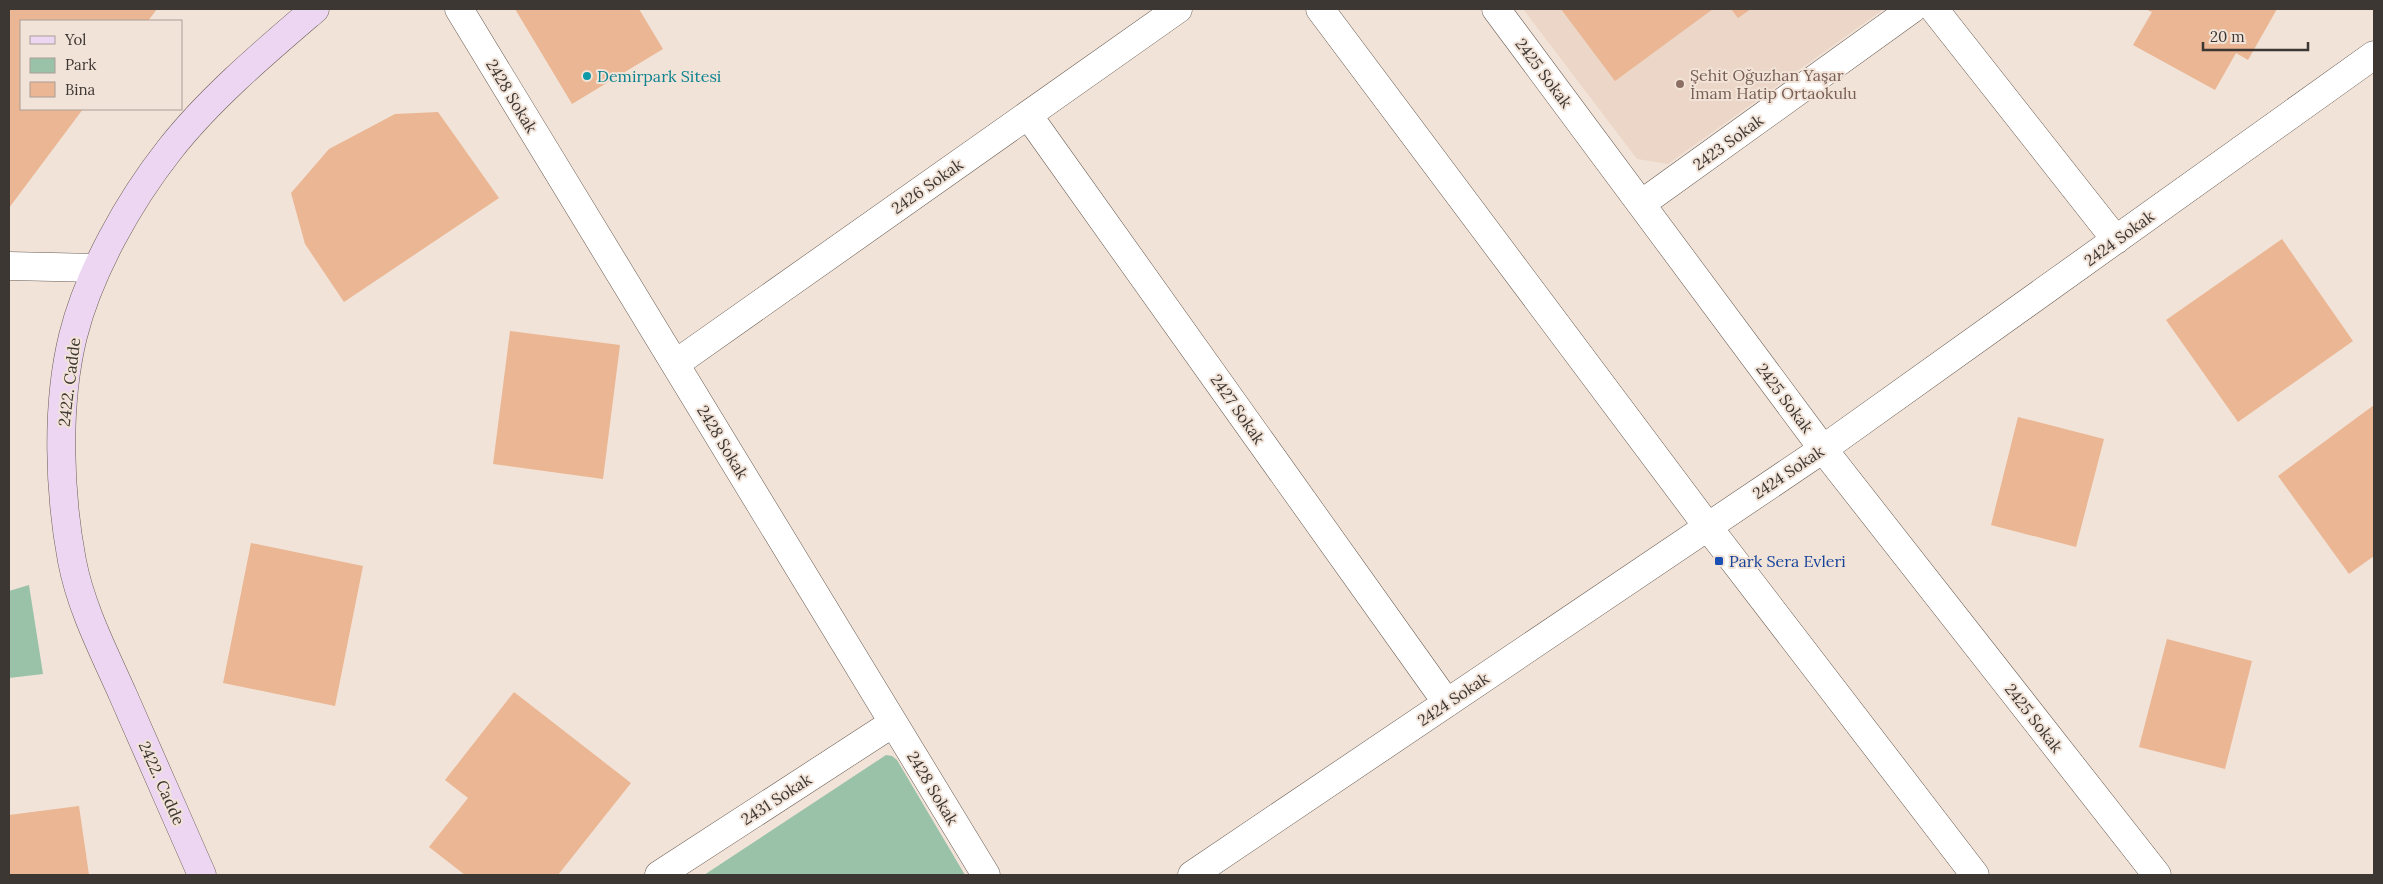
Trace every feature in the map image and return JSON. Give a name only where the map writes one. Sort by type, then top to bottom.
[{"type":"street","name":"2422. Cadde","points":[[202,875],[93,628],[72,563],[64,493],[62,417],[73,336],[97,268],[126,214],[170,149],[227,88],[315,9]]},
{"type":"street","name":"2428 Sokak","points":[[459,9],[986,875]]},
{"type":"street","name":"2426 Sokak","points":[[675,364],[1178,9]]},
{"type":"street","points":[[1320,9],[1708,527],[1975,875]]},
{"type":"street","name":"2425 Sokak","points":[[1496,9],[1823,449],[2157,875]]},
{"type":"street","name":"2423 Sokak","points":[[1641,204],[1912,9]]},
{"type":"street","points":[[1934,9],[2116,240]]},
{"type":"street","name":"2424 Sokak","points":[[1192,875],[1823,449],[2374,55]]},
{"type":"street","name":"2427 Sokak","points":[[1028,114],[1447,703]]},
{"type":"street","points":[[9,266],[97,268]]},
{"type":"street","name":"2431 Sokak","points":[[659,875],[893,723]]},
{"type":"shaded area","name":"Şehit Oğuzhan Yaşar İmam Hatip Ortaokulu","points":[[1523,9],[1884,9],[1668,164],[1637,159]]},
{"type":"green space","points":[[29,585],[43,674],[9,678],[9,591]]},
{"type":"green space","points":[[886,755],[892,756],[897,760],[965,875],[704,875]]},
{"type":"building","points":[[9,9],[157,9],[149,20],[20,20],[20,110],[82,110],[9,208]]},
{"type":"building","name":"Demirpark Sitesi","points":[[515,9],[639,9],[663,49],[572,104]]},
{"type":"building","points":[[1561,9],[1713,9],[1615,81]]},
{"type":"building","points":[[1731,9],[1751,9],[1738,18]]},
{"type":"building","points":[[2145,9],[2277,9],[2248,60],[2236,53],[2215,90],[2133,45],[2152,12]]},
{"type":"building","points":[[438,112],[499,198],[344,302],[305,244],[291,193],[329,149],[395,114]]},
{"type":"building","points":[[2282,239],[2353,341],[2238,422],[2166,320]]},
{"type":"building","points":[[510,331],[620,345],[603,479],[493,464]]},
{"type":"building","points":[[2374,405],[2374,556],[2349,574],[2278,476]]},
{"type":"building","points":[[2018,417],[2104,439],[2076,547],[1991,525]]},
{"type":"building","points":[[251,543],[363,566],[335,706],[223,683]]},
{"type":"building","points":[[2167,639],[2252,661],[2225,769],[2139,747]]},
{"type":"building","points":[[514,692],[631,783],[558,875],[465,875],[429,847],[468,798],[445,780]]},
{"type":"building","points":[[79,806],[89,875],[9,875],[9,815]]},
{"type":"place","name":"Demirpark Sitesi","points":[[587,76]]},
{"type":"place","name":"Şehit Oğuzhan Yaşar İmam Hatip Ortaokulu","points":[[1680,84]]},
{"type":"place","name":"Park Sera Evleri","points":[[1719,561]]}]
